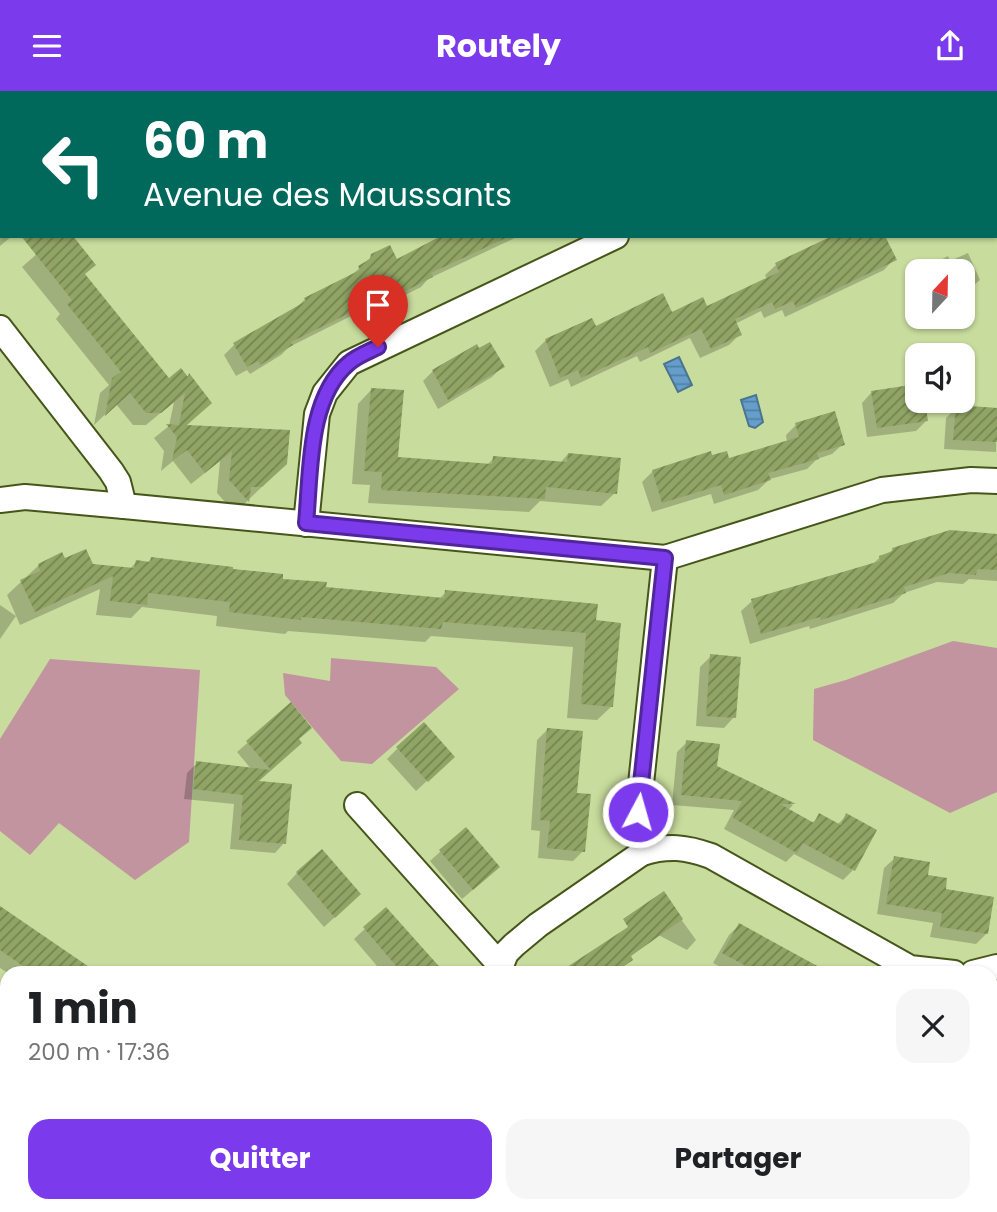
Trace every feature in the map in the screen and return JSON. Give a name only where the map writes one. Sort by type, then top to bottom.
[{"type":"street","points":[[306,523],[317,414],[325,393],[349,363],[612,238]]},
{"type":"street","points":[[0,328],[111,471],[118,482],[124,506]]},
{"type":"street","points":[[0,500],[25,496],[665,558],[882,490],[971,480],[997,481]]},
{"type":"street","points":[[642,853],[638,812],[665,558]]},
{"type":"street","points":[[357,805],[496,966]]},
{"type":"street","points":[[501,966],[514,945],[538,925],[642,853],[673,846],[693,849],[711,856],[906,966]]},
{"type":"shaded area","points":[[953,641],[997,648],[997,792],[950,813],[813,740],[814,689]]},
{"type":"shaded area","points":[[331,658],[436,667],[459,689],[372,764],[341,761],[285,695],[283,673],[330,681]]},
{"type":"shaded area","points":[[50,659],[200,670],[189,842],[135,880],[59,823],[30,855],[0,831],[0,739]]},
{"type":"water","points":[[679,357],[692,385],[678,392],[664,364]]},
{"type":"water","points":[[756,395],[763,422],[755,428],[749,426],[741,400]]},
{"type":"building","points":[[23,238],[75,238],[96,265],[85,274],[169,378],[181,368],[188,377],[189,373],[212,403],[187,425],[290,430],[287,464],[262,487],[251,487],[249,502],[229,480],[232,451],[205,473],[187,450],[172,461],[177,437],[166,424],[179,425],[185,393],[161,413],[146,413],[130,393],[105,416],[112,378],[121,372],[67,304],[72,300]]},
{"type":"building","points":[[437,238],[506,238],[431,273],[433,277],[378,305],[376,300],[291,342],[293,345],[260,365],[258,361],[247,367],[233,343],[306,301],[304,298],[360,270],[358,266],[370,259],[371,254],[390,245],[397,259]]},
{"type":"building","points":[[828,238],[886,238],[897,260],[796,308],[793,301],[775,309],[772,302],[735,319],[742,335],[711,349],[701,329],[650,353],[648,347],[581,378],[578,370],[560,378],[545,339],[592,318],[596,326],[663,293],[672,312],[703,297],[707,306],[779,272],[775,263]]},
{"type":"building","points":[[490,342],[505,367],[448,400],[432,370],[477,344],[479,348]]},
{"type":"building","points":[[905,386],[905,413],[927,413],[928,421],[877,428],[871,391]]},
{"type":"building","points":[[371,388],[404,390],[398,457],[492,464],[493,456],[567,462],[568,453],[621,458],[617,494],[546,487],[545,499],[381,490],[382,472],[364,471]]},
{"type":"building","points":[[975,406],[997,408],[997,442],[953,440],[955,413],[975,413]]},
{"type":"building","points":[[835,411],[845,445],[817,453],[819,459],[768,473],[771,480],[724,495],[721,485],[662,503],[652,470],[711,451],[712,455],[727,451],[729,458],[799,437],[795,423]]},
{"type":"building","points":[[950,530],[997,534],[997,570],[977,569],[976,575],[949,573],[904,587],[906,593],[821,620],[820,617],[761,634],[751,599],[880,561],[879,556],[893,551],[892,548]]},
{"type":"building","points":[[86,549],[93,564],[134,568],[136,560],[150,562],[151,557],[283,574],[283,579],[327,582],[326,587],[444,598],[445,590],[598,604],[596,620],[621,623],[613,707],[581,704],[586,633],[443,622],[441,629],[301,617],[301,620],[229,612],[230,602],[148,593],[147,605],[110,601],[113,576],[35,612],[20,580],[40,571],[38,564],[62,552],[65,558]]},
{"type":"building","points":[[710,654],[741,657],[736,718],[706,716]]},
{"type":"building","points":[[291,702],[312,728],[299,739],[302,743],[259,781],[292,784],[286,844],[239,840],[243,795],[193,789],[196,761],[271,770],[246,741]]},
{"type":"building","points":[[424,722],[455,757],[428,782],[396,747]]},
{"type":"building","points":[[547,728],[583,731],[577,793],[591,794],[585,852],[547,848],[550,821],[540,820]]},
{"type":"building","points":[[686,740],[720,744],[717,766],[796,804],[780,804],[814,823],[819,813],[841,825],[846,813],[877,830],[855,871],[803,843],[797,853],[733,818],[742,801],[681,795]]},
{"type":"building","points":[[466,827],[500,867],[473,890],[439,850]]},
{"type":"building","points":[[322,849],[361,894],[335,918],[296,872]]},
{"type":"building","points":[[894,856],[930,862],[928,875],[947,878],[946,889],[994,897],[988,934],[940,927],[942,913],[886,904]]},
{"type":"building","points":[[664,891],[683,919],[631,956],[633,960],[624,966],[569,966],[628,927],[623,919]]},
{"type":"building","points":[[0,906],[88,966],[23,966],[0,950]]},
{"type":"building","points":[[386,907],[439,966],[396,966],[363,927]]},
{"type":"building","points":[[739,923],[817,966],[746,966],[722,953]]},
{"type":"route","points":[[378,347],[349,363],[325,393],[317,414],[306,523],[665,558],[638,812]]}]
